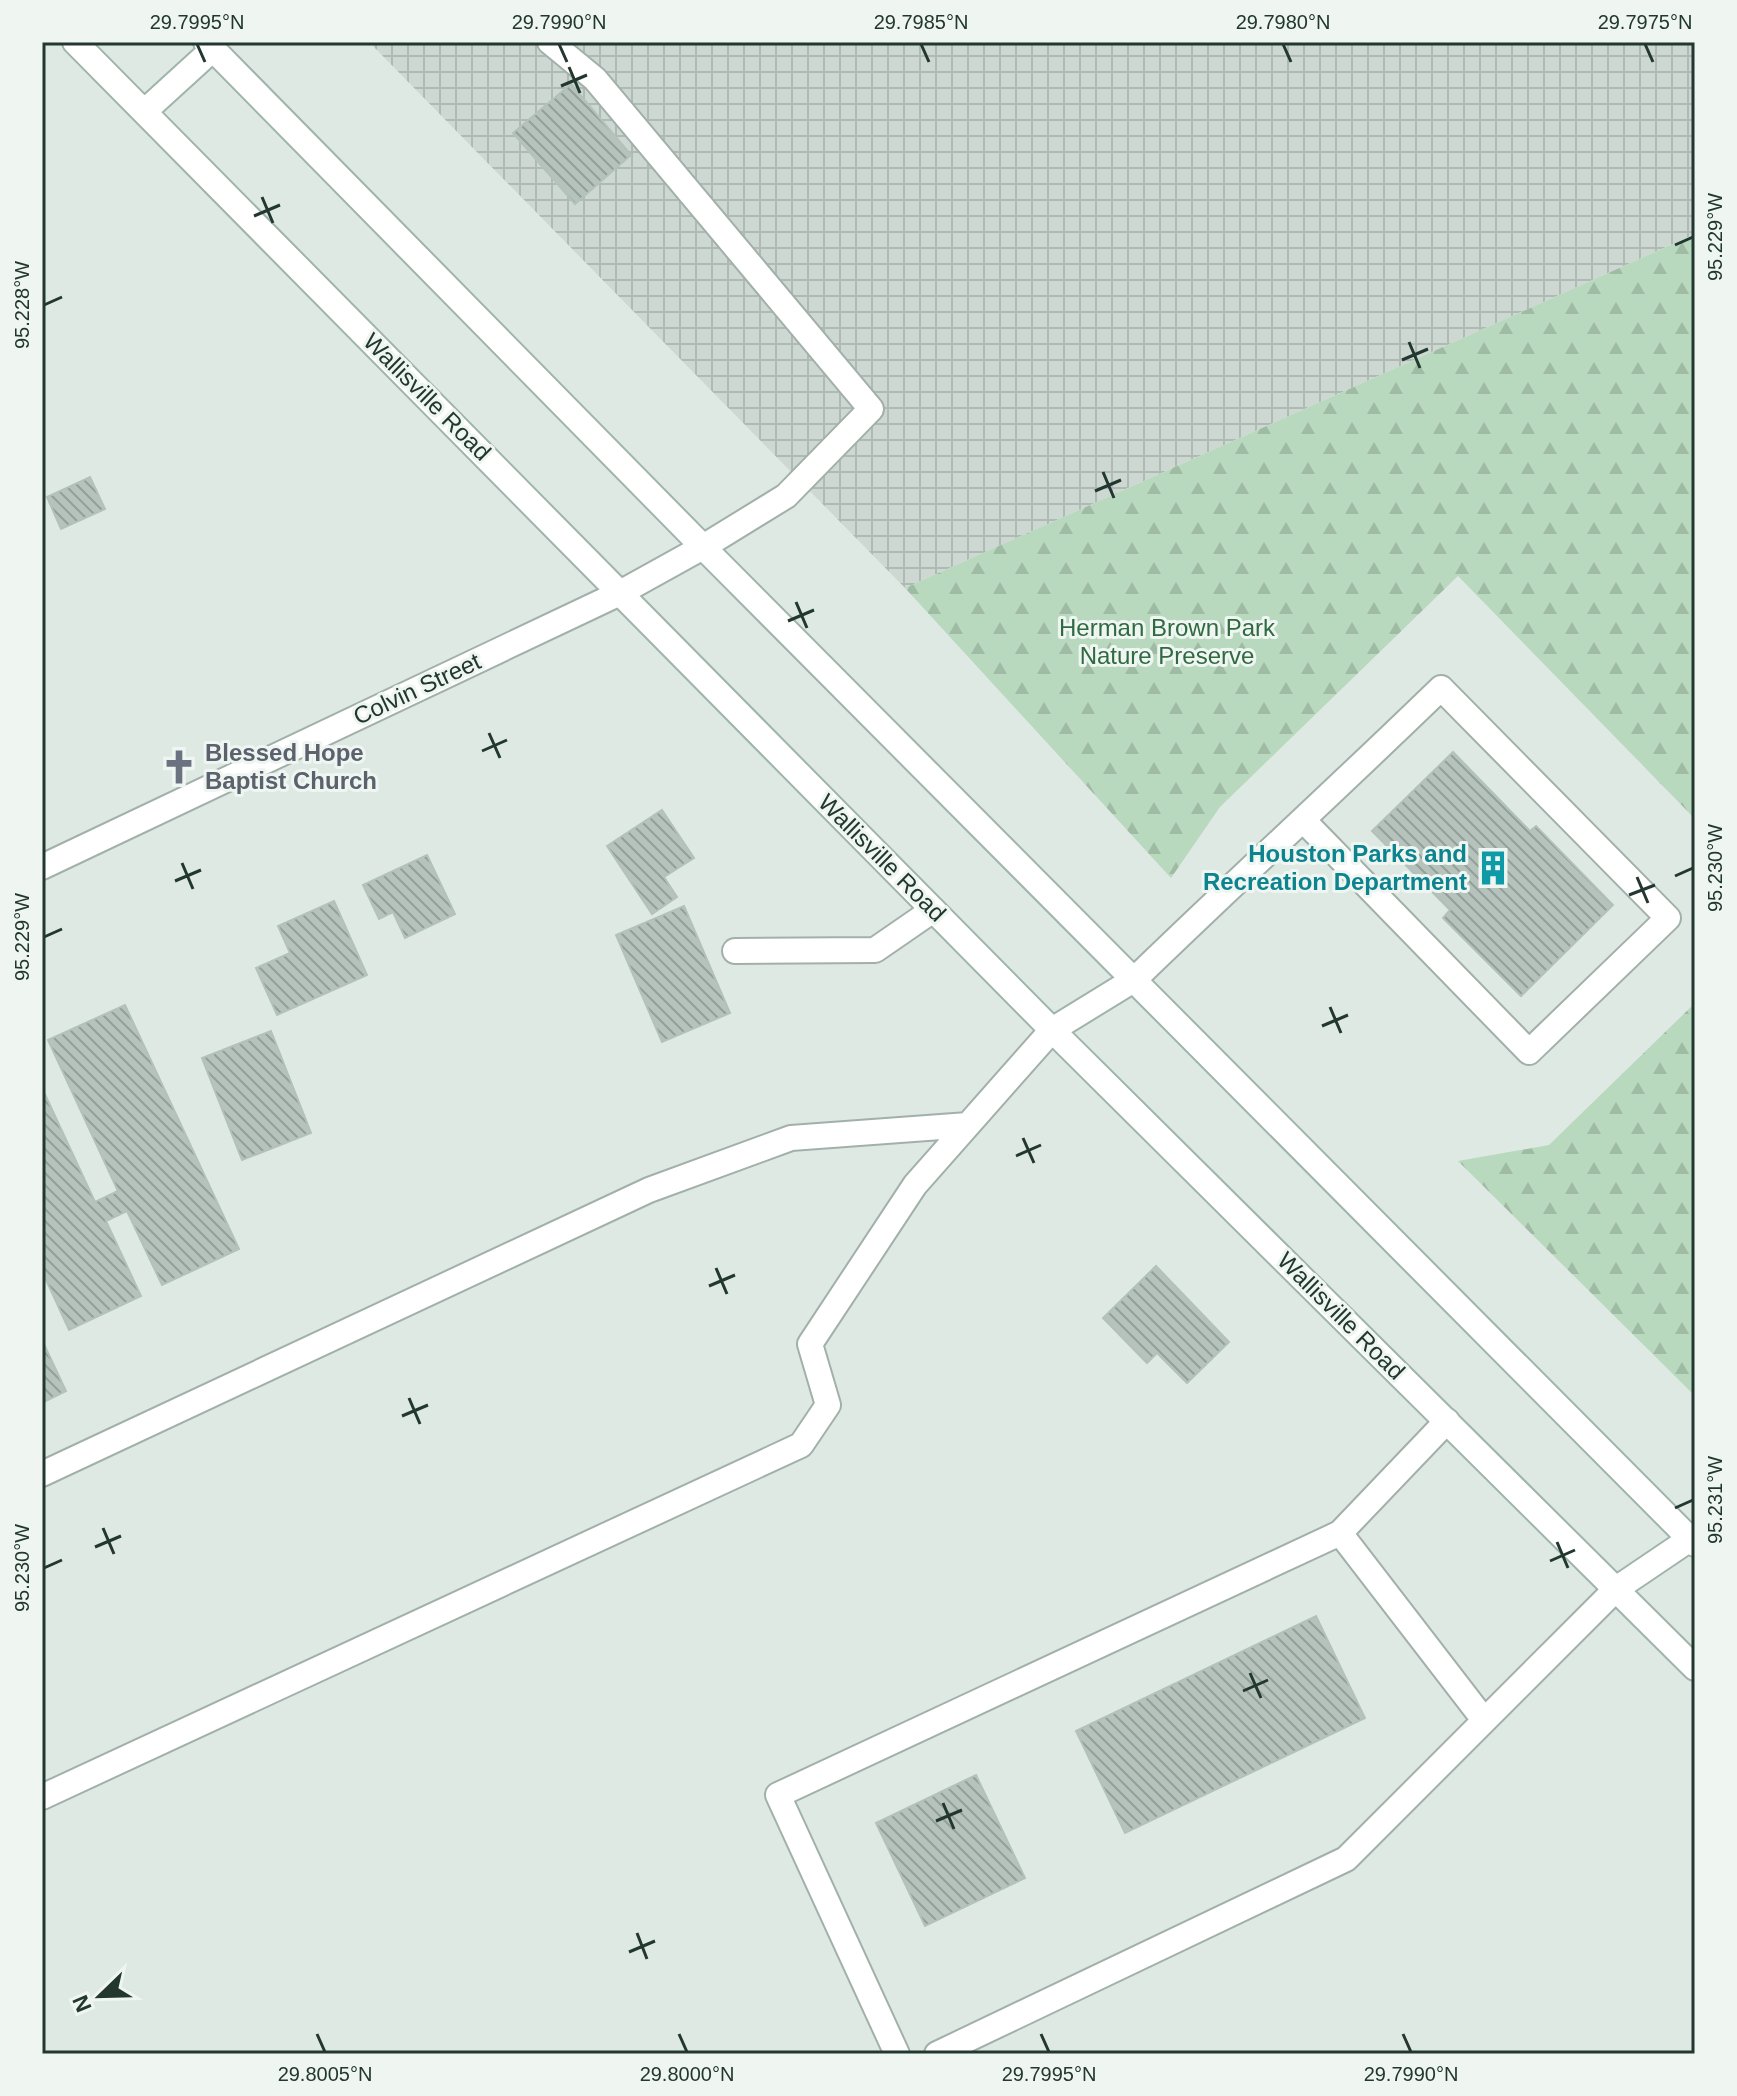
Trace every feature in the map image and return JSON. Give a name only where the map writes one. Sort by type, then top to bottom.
[{"type":"main road","name":"Wallisville Road","points":[[75,42],[1052,1030],[1695,1668]]},
{"type":"main road","name":"Colvin Street","points":[[42,867],[620,593],[786,496],[871,409],[595,79],[550,42]]},
{"type":"main road","points":[[145,111],[214,44],[703,547],[1693,1541],[1616,1589],[1346,1859],[937,2054]]},
{"type":"main road","points":[[42,1797],[801,1445],[828,1405],[810,1344],[915,1185],[1052,1030],[1135,979],[1264,853],[1304,821],[1441,688],[1668,918],[1529,1052],[1304,821]]},
{"type":"main road","points":[[735,951],[875,950],[933,910]]},
{"type":"main road","points":[[42,1474],[649,1190],[791,1138],[968,1125]]},
{"type":"main road","points":[[897,2054],[778,1795],[1340,1533],[1447,1421]]},
{"type":"main road","points":[[1340,1533],[1484,1720]]},
{"type":"shaded area","points":[[369,42],[1695,42],[1695,234],[905,588]]},
{"type":"green space","name":"Herman Brown Park Nature Preserve","points":[[1695,234],[1695,819],[1458,576],[1220,807],[1171,878],[905,588]]},
{"type":"green space","points":[[1695,1003],[1695,1396],[1458,1161],[1549,1145]]},
{"type":"building","points":[[571,84],[631,155],[575,204],[513,133]]},
{"type":"building","points":[[90,477],[105,509],[61,529],[47,497]]},
{"type":"building","name":"Houston Parks and Recreation Department","points":[[1453,752],[1530,831],[1536,826],[1613,905],[1521,996],[1443,918],[1450,910],[1372,831]]},
{"type":"building","points":[[662,810],[694,858],[664,877],[677,897],[652,914],[607,846]]},
{"type":"building","points":[[427,855],[455,914],[405,938],[393,912],[379,919],[363,885]]},
{"type":"building","points":[[334,901],[367,975],[277,1015],[256,968],[290,953],[278,926]]},
{"type":"building","points":[[684,906],[730,1013],[662,1042],[616,935]]},
{"type":"building","points":[[125,1005],[239,1249],[162,1285],[127,1211],[106,1221],[141,1296],[69,1330],[42,1271],[42,1088],[95,1202],[118,1191],[48,1040]]},
{"type":"building","points":[[271,1031],[311,1133],[242,1160],[202,1058]]},
{"type":"building","points":[[1156,1266],[1229,1342],[1187,1383],[1157,1353],[1147,1363],[1103,1318]]},
{"type":"building","points":[[42,1340],[66,1391],[42,1403]]},
{"type":"building","points":[[1316,1616],[1365,1718],[1125,1833],[1076,1731]]},
{"type":"building","points":[[976,1775],[1025,1878],[925,1926],[876,1823]]},
{"type":"place","name":"Blessed Hope Baptist Church","points":[[179,767]]},
{"type":"place","name":"Houston Parks and Recreation Department","points":[[1493,868]]}]
